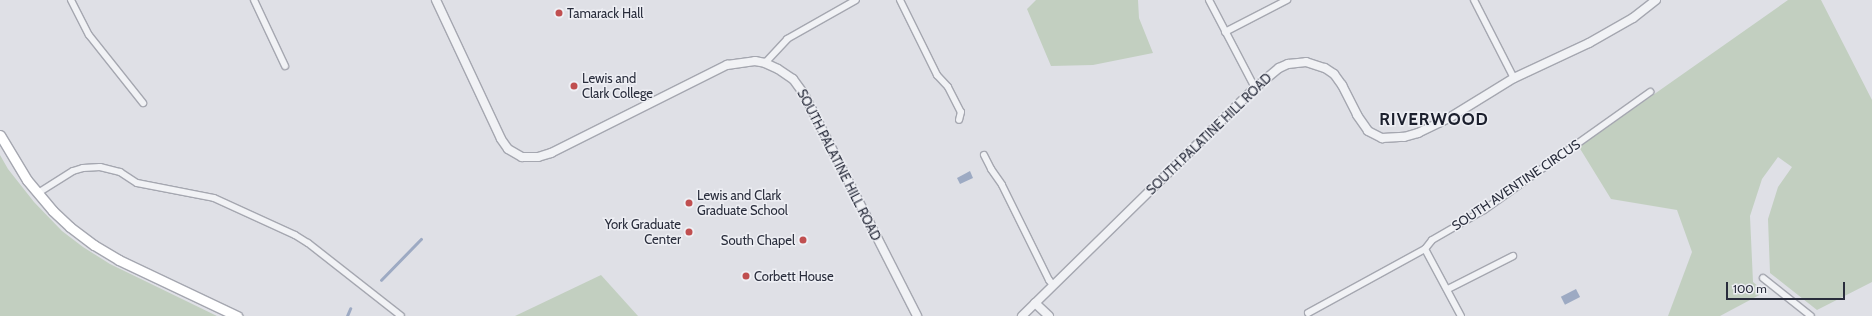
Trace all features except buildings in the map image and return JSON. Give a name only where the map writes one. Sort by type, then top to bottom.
[{"type":"main road","points":[[0,135],[27,180],[70,227],[94,245],[119,260],[237,316]]},
{"type":"street","points":[[71,0],[89,34],[143,103]]},
{"type":"street","points":[[254,0],[285,66]]},
{"type":"street","name":"SOUTH PALATINE HILL ROAD","points":[[436,0],[502,139],[508,149],[522,157],[538,157],[551,153],[720,67],[748,61],[765,63],[788,76],[804,94],[917,316]]},
{"type":"street","points":[[765,63],[787,39],[856,0]]},
{"type":"street","points":[[900,0],[937,75],[950,89],[961,112],[959,120]]},
{"type":"street","points":[[1209,0],[1255,88]]},
{"type":"street","points":[[1225,32],[1287,0]]},
{"type":"street","points":[[1474,0],[1514,78]]},
{"type":"street","name":"SOUTH PALATINE HILL ROAD","points":[[1022,316],[1255,88],[1271,74],[1288,64],[1306,62],[1318,65],[1329,71],[1338,79],[1357,116],[1368,131],[1376,137],[1389,139],[1412,135],[1440,123],[1514,78],[1588,43],[1634,18],[1656,0]]},
{"type":"street","name":"SOUTH AVENTINE CIRCUS","points":[[1308,313],[1425,249],[1432,240],[1484,210],[1650,92]]},
{"type":"street","points":[[984,155],[991,169],[1002,185],[1049,280],[1053,285]]},
{"type":"street","points":[[38,193],[73,171],[83,168],[100,167],[120,172],[138,183],[214,198],[295,235],[308,243],[401,316]]},
{"type":"street","points":[[1425,249],[1462,316]]},
{"type":"street","points":[[1448,289],[1513,256]]},
{"type":"street","points":[[1763,278],[1811,316]]},
{"type":"street","points":[[1035,303],[1049,316]]},
{"type":"green space","points":[[1036,0],[1138,0],[1139,18],[1153,53],[1093,65],[1051,66],[1027,9]]},
{"type":"green space","points":[[1788,0],[1821,0],[1872,100],[1872,282],[1817,310],[1770,273],[1768,219],[1778,187],[1792,167],[1778,157],[1762,179],[1750,216],[1753,282],[1765,292],[1720,316],[1668,316],[1692,252],[1677,210],[1611,199],[1579,147]]},
{"type":"green space","points":[[0,155],[8,169],[34,202],[62,231],[83,247],[110,264],[217,316],[0,316]]},
{"type":"green space","points":[[601,275],[638,316],[515,316]]},
{"type":"water","points":[[970,171],[973,178],[960,184],[957,178]]},
{"type":"water","points":[[1576,289],[1580,297],[1565,305],[1561,297]]},
{"type":"waterway","points":[[381,280],[421,239]]},
{"type":"waterway","points":[[347,316],[350,309]]},
{"type":"place","name":"Tamarack Hall","points":[[559,13]]},
{"type":"place","name":"Lewis and Clark College","points":[[574,86]]},
{"type":"place","name":"Lewis and Clark Graduate School","points":[[689,203]]},
{"type":"place","name":"York Graduate Center","points":[[689,232]]},
{"type":"place","name":"South Chapel","points":[[803,240]]},
{"type":"place","name":"Corbett House","points":[[746,276]]},
{"type":"district","name":"RIVERWOOD","points":[[1434,120]]}]
